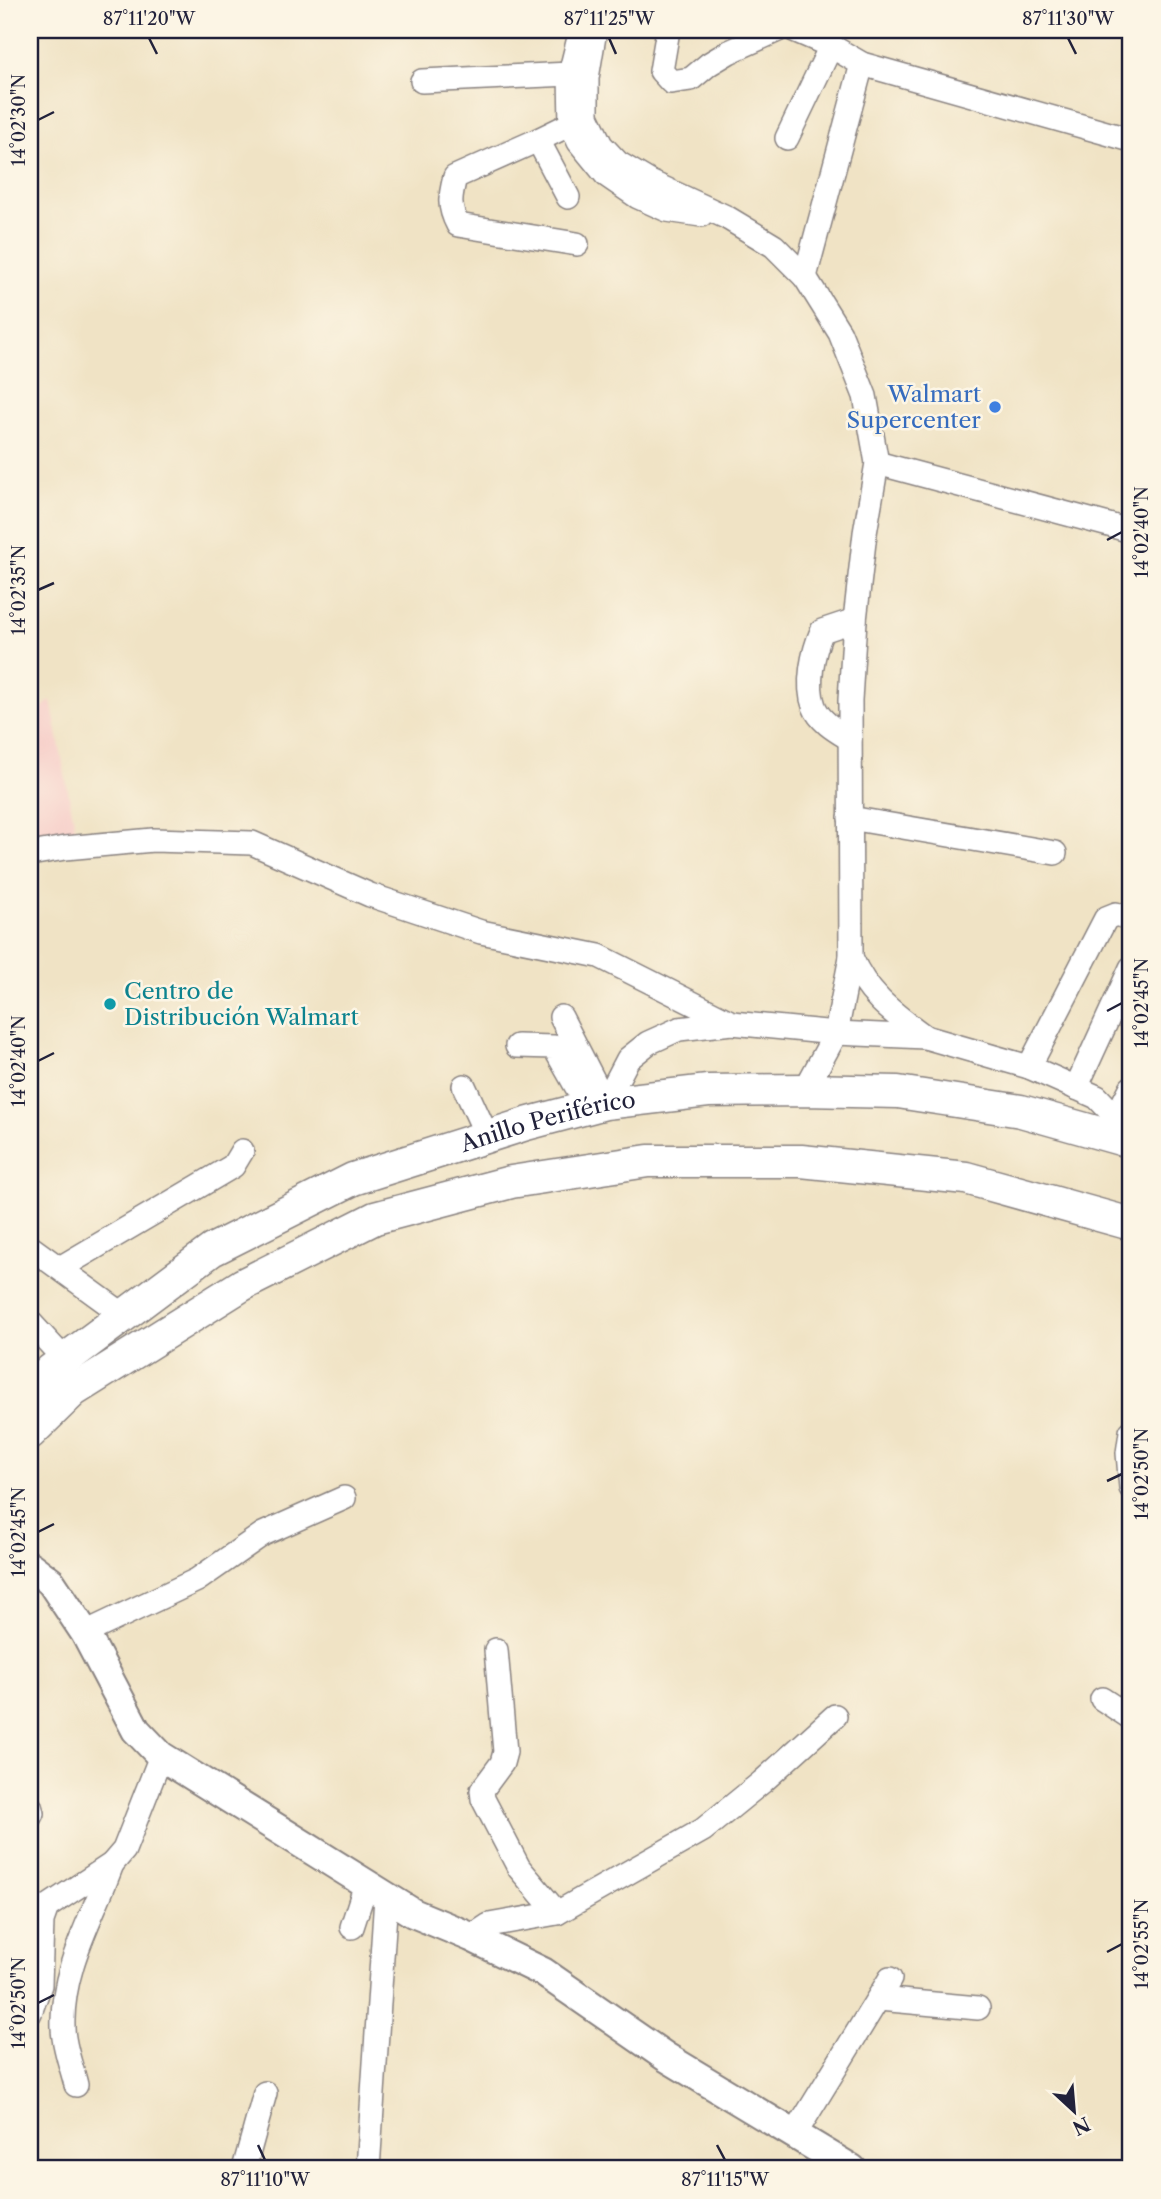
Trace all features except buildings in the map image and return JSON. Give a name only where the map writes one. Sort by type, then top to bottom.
[{"type":"highway","name":"Anillo Periférico","points":[[30,1391],[65,1360],[212,1250],[353,1179],[596,1105],[708,1091],[898,1092],[1021,1111],[1123,1132]]},
{"type":"highway","name":"Anillo Periférico","points":[[30,1433],[73,1391],[242,1285],[375,1219],[511,1182],[648,1161],[802,1161],[966,1178],[1131,1224]]},
{"type":"main road","points":[[30,1566],[51,1582],[85,1633],[136,1730],[161,1756],[413,1913],[471,1937],[543,1972],[666,2057],[852,2169]]},
{"type":"street","points":[[579,120],[570,74],[580,30]]},
{"type":"street","points":[[595,30],[579,120],[579,142],[606,175],[638,197],[667,209],[726,217],[774,246],[804,277],[840,333],[865,396],[877,463],[865,533],[855,620],[850,699],[851,957],[836,1033],[805,1090]]},
{"type":"street","points":[[668,30],[661,71],[671,82],[691,79],[729,52],[778,30]]},
{"type":"street","points":[[794,30],[831,46],[862,64],[1131,140]]},
{"type":"street","points":[[787,138],[831,46]]},
{"type":"street","points":[[804,277],[862,64]]},
{"type":"street","points":[[422,81],[570,74]]},
{"type":"street","points":[[577,244],[458,226],[450,210],[455,177],[579,120]]},
{"type":"street","points":[[538,140],[568,197]]},
{"type":"street","points":[[877,463],[1131,531]]},
{"type":"street","points":[[850,739],[833,728],[815,707],[812,673],[816,646],[822,631],[855,620]]},
{"type":"street","points":[[850,818],[1055,853]]},
{"type":"street","points":[[30,854],[153,840],[252,843],[370,895],[481,932],[599,956],[732,1023]]},
{"type":"street","points":[[1029,1067],[1106,918],[1116,914],[1131,919]]},
{"type":"street","points":[[851,957],[859,977],[881,1004],[925,1037]]},
{"type":"street","points":[[1076,1088],[1131,968]]},
{"type":"street","points":[[561,1017],[596,1105]]},
{"type":"street","points":[[596,1105],[628,1059],[648,1043],[679,1029],[732,1023],[836,1033],[925,1037],[1029,1067],[1097,1097],[1123,1132]]},
{"type":"street","points":[[517,1046],[554,1047],[596,1105]]},
{"type":"street","points":[[464,1086],[487,1136]]},
{"type":"street","points":[[1123,1132],[1131,1088]]},
{"type":"street","points":[[60,1268],[233,1166],[242,1151]]},
{"type":"street","points":[[30,1247],[125,1316]]},
{"type":"street","points":[[30,1322],[65,1360]]},
{"type":"street","points":[[1131,1432],[1128,1453],[1131,1488]]},
{"type":"street","points":[[85,1633],[197,1580],[263,1534],[344,1498]]},
{"type":"street","points":[[496,1650],[505,1752],[502,1763],[482,1790],[483,1799],[519,1868],[557,1913]]},
{"type":"street","points":[[1102,1699],[1131,1718]]},
{"type":"street","points":[[471,1937],[489,1925],[557,1913],[703,1830],[762,1782],[835,1716]]},
{"type":"street","points":[[30,2013],[40,1985],[42,1921],[47,1907],[112,1864],[124,1850],[161,1756]]},
{"type":"street","points":[[30,1806],[30,1817]]},
{"type":"street","points":[[76,2085],[63,2030],[68,1970],[112,1864]]},
{"type":"street","points":[[352,1927],[376,1891]]},
{"type":"street","points":[[368,2169],[376,1891]]},
{"type":"street","points":[[795,2134],[884,1989],[978,2008]]},
{"type":"street","points":[[244,2169],[265,2093]]},
{"type":"shaded area","points":[[51,700],[76,833],[30,837],[30,718]]},
{"type":"place","name":"Walmart Supercenter","points":[[995,407]]},
{"type":"place","name":"Centro de Distribución Walmart","points":[[110,1004]]}]
